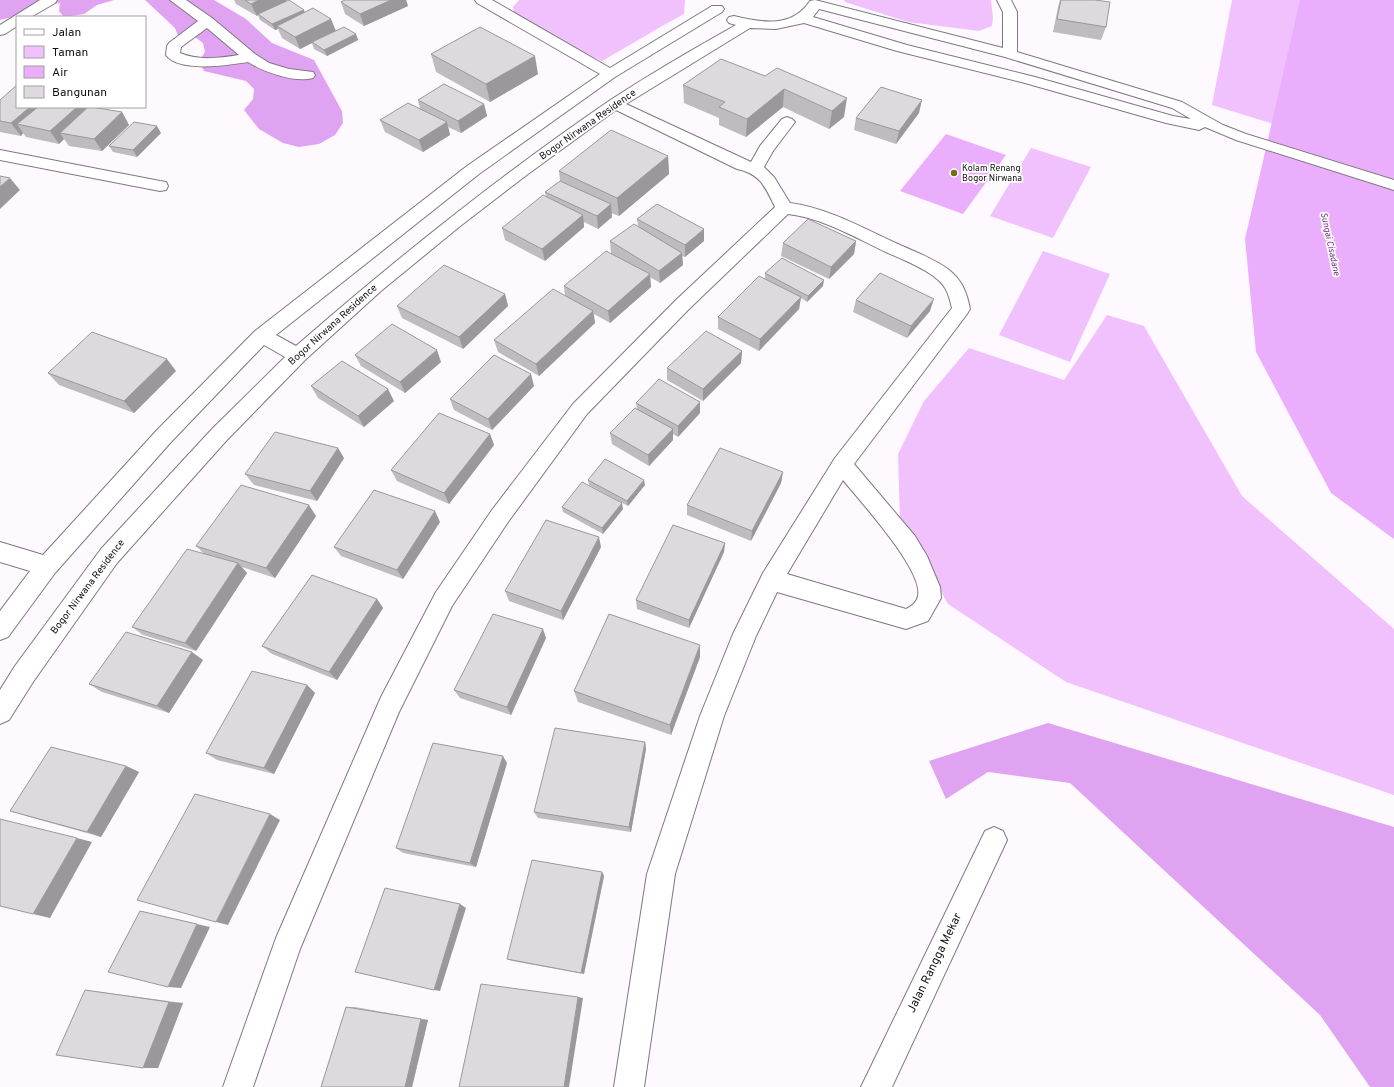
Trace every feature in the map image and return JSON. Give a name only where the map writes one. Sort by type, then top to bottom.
[{"type":"street","points":[[23,16],[50,0]]},
{"type":"street","points":[[177,0],[207,21],[250,57],[264,66],[273,70],[308,75]]},
{"type":"street","points":[[482,0],[498,3],[610,74]]},
{"type":"street","points":[[1004,0],[1010,12],[1010,54]]},
{"type":"street","points":[[0,629],[47,566],[164,436],[262,336],[473,170],[610,74],[716,4],[724,15],[734,20],[747,24],[777,25],[790,23],[802,18],[811,12],[815,2],[912,30],[1010,54],[1177,106],[1218,128],[1241,137],[1394,185]]},
{"type":"street","points":[[802,18],[902,48],[1030,80],[1171,120],[1218,128]]},
{"type":"street","points":[[0,31],[16,21]]},
{"type":"street","points":[[207,21],[174,46],[173,55],[180,59],[207,62],[226,62],[250,57]]},
{"type":"street","name":"Bogor Nirwana Residence","points":[[0,712],[24,674],[109,556],[219,436],[298,355],[375,287],[453,223],[522,170],[615,104],[747,24]]},
{"type":"street","points":[[615,104],[730,159],[762,172],[769,181],[784,208]]},
{"type":"street","points":[[755,168],[766,149],[787,122]]},
{"type":"street","points":[[0,155],[160,186]]},
{"type":"street","points":[[629,1087],[661,874],[712,716],[745,634],[772,580],[842,464],[961,309],[957,290],[943,274],[914,258],[807,211],[784,208]]},
{"type":"street","points":[[238,1087],[290,941],[390,705],[444,599],[500,516],[580,409],[682,305],[784,208]]},
{"type":"street","points":[[262,336],[298,355]]},
{"type":"street","points":[[772,580],[906,619],[920,614],[930,598],[929,587],[916,556],[842,464]]},
{"type":"street","points":[[0,552],[47,566]]},
{"type":"street","name":"Jalan Rangga Mekar","points":[[876,1087],[994,840]]},
{"type":"green space","points":[[519,0],[685,0],[684,14],[602,61],[580,51],[514,12],[513,7]]},
{"type":"green space","points":[[844,0],[991,0],[993,18],[992,26],[979,31],[908,22],[845,2]]},
{"type":"green space","points":[[1232,0],[1303,0],[1277,125],[1212,105]]},
{"type":"green space","points":[[1031,148],[1091,167],[1053,238],[990,216]]},
{"type":"green space","points":[[1043,251],[1110,274],[1070,362],[999,335]]},
{"type":"green space","points":[[1107,315],[1144,326],[1242,496],[1394,629],[1394,795],[1066,682],[948,604],[900,521],[898,454],[924,401],[969,348],[1064,380]]},
{"type":"shaded area","points":[[0,0],[114,0],[97,5],[84,14],[63,16],[59,11],[60,3],[49,5],[33,12],[0,20]]},
{"type":"shaded area","points":[[145,0],[214,0],[246,19],[272,43],[314,60],[342,111],[343,123],[335,135],[319,144],[299,147],[283,143],[259,129],[244,110],[253,99],[254,89],[246,81],[204,71],[199,61],[205,52],[203,43],[195,37],[178,36],[175,28]]},
{"type":"shaded area","points":[[1048,723],[1394,827],[1394,1087],[1370,1087],[1320,1015],[1070,783],[988,772],[946,799],[929,761]]},
{"type":"water","name":"Sungai Cisadane","points":[[1300,0],[1394,0],[1394,539],[1331,493],[1256,352],[1245,239]]},
{"type":"water","name":"Kolam Renang Bogor Nirwana","points":[[946,134],[1006,155],[963,214],[900,191]]},
{"type":"building","points":[[245,0],[259,0],[251,4]]},
{"type":"building","points":[[289,0],[304,10],[272,24],[258,14]]},
{"type":"building","points":[[345,0],[391,0],[360,14],[341,2]]},
{"type":"building","points":[[1061,0],[1095,0],[1110,2],[1106,27],[1057,19]]},
{"type":"building","points":[[313,8],[331,19],[295,37],[277,26]]},
{"type":"building","points":[[344,27],[356,34],[324,50],[312,42]]},
{"type":"building","points":[[480,27],[535,56],[486,84],[431,54]]},
{"type":"building","points":[[721,59],[765,76],[777,68],[847,98],[832,111],[784,89],[747,119],[719,107],[725,102],[683,85]]},
{"type":"building","points":[[444,84],[484,104],[458,121],[418,100]]},
{"type":"building","points":[[16,86],[16,108],[29,108],[11,123],[0,121],[0,100]]},
{"type":"building","points":[[881,87],[922,100],[899,131],[856,118]]},
{"type":"building","points":[[408,103],[447,122],[419,140],[380,120]]},
{"type":"building","points":[[37,108],[76,108],[50,131],[17,124]]},
{"type":"building","points":[[87,108],[122,112],[94,139],[60,133]]},
{"type":"building","points":[[134,122],[157,126],[133,150],[109,146]]},
{"type":"building","points":[[611,130],[668,156],[617,198],[559,171]]},
{"type":"building","points":[[0,176],[10,178],[0,187]]},
{"type":"building","points":[[560,181],[611,204],[597,216],[545,192]]},
{"type":"building","points":[[543,195],[583,215],[542,249],[502,228]]},
{"type":"building","points":[[657,204],[704,229],[685,245],[637,219]]},
{"type":"building","points":[[808,219],[856,241],[831,267],[783,243]]},
{"type":"building","points":[[634,224],[682,253],[659,271],[610,241]]},
{"type":"building","points":[[606,251],[650,274],[608,311],[564,286]]},
{"type":"building","points":[[782,258],[824,280],[808,296],[765,273]]},
{"type":"building","points":[[444,265],[505,294],[459,337],[397,306]]},
{"type":"building","points":[[880,273],[934,299],[911,326],[856,300]]},
{"type":"building","points":[[759,276],[801,297],[760,339],[718,317]]},
{"type":"building","points":[[553,289],[593,311],[536,364],[494,340]]},
{"type":"building","points":[[392,324],[437,350],[400,382],[355,355]]},
{"type":"building","points":[[706,331],[742,351],[703,389],[667,368]]},
{"type":"building","points":[[92,332],[167,359],[124,401],[48,373]]},
{"type":"building","points":[[494,355],[531,374],[488,419],[450,399]]},
{"type":"building","points":[[342,361],[388,389],[358,416],[311,386]]},
{"type":"building","points":[[659,379],[700,402],[678,426],[636,403]]},
{"type":"building","points":[[635,408],[673,429],[648,455],[610,433]]},
{"type":"building","points":[[439,413],[490,434],[444,493],[391,470]]},
{"type":"building","points":[[275,432],[338,448],[310,491],[245,474]]},
{"type":"building","points":[[720,448],[783,472],[752,531],[687,505]]},
{"type":"building","points":[[605,459],[644,480],[627,501],[588,480]]},
{"type":"building","points":[[582,482],[622,503],[602,528],[562,507]]},
{"type":"building","points":[[241,485],[309,505],[266,568],[196,546]]},
{"type":"building","points":[[374,490],[435,511],[397,570],[334,547]]},
{"type":"building","points":[[546,520],[599,537],[561,611],[505,591]]},
{"type":"building","points":[[673,525],[725,543],[689,620],[636,600]]},
{"type":"building","points":[[187,549],[238,563],[185,643],[132,627]]},
{"type":"building","points":[[312,575],[377,599],[329,672],[262,646]]},
{"type":"building","points":[[493,614],[543,629],[507,707],[454,690]]},
{"type":"building","points":[[609,614],[700,645],[670,725],[574,691]]},
{"type":"building","points":[[126,632],[192,652],[157,706],[89,684]]},
{"type":"building","points":[[252,671],[307,685],[264,768],[206,753]]},
{"type":"building","points":[[555,728],[645,742],[629,827],[534,812]]},
{"type":"building","points":[[433,743],[503,756],[470,863],[396,848]]},
{"type":"building","points":[[51,747],[126,766],[87,832],[10,811]]},
{"type":"building","points":[[195,794],[270,814],[216,922],[137,900]]},
{"type":"building","points":[[0,819],[77,838],[33,914],[0,906]]},
{"type":"building","points":[[532,860],[602,872],[581,973],[507,959]]},
{"type":"building","points":[[385,888],[460,904],[434,990],[355,972]]},
{"type":"building","points":[[140,911],[197,924],[168,987],[108,972]]},
{"type":"building","points":[[481,984],[578,997],[564,1087],[459,1087]]},
{"type":"building","points":[[85,990],[169,1002],[143,1068],[56,1055]]},
{"type":"building","points":[[346,1007],[421,1019],[405,1087],[321,1087]]},
{"type":"place","name":"Kolam Renang Bogor Nirwana","points":[[954,173]]}]
